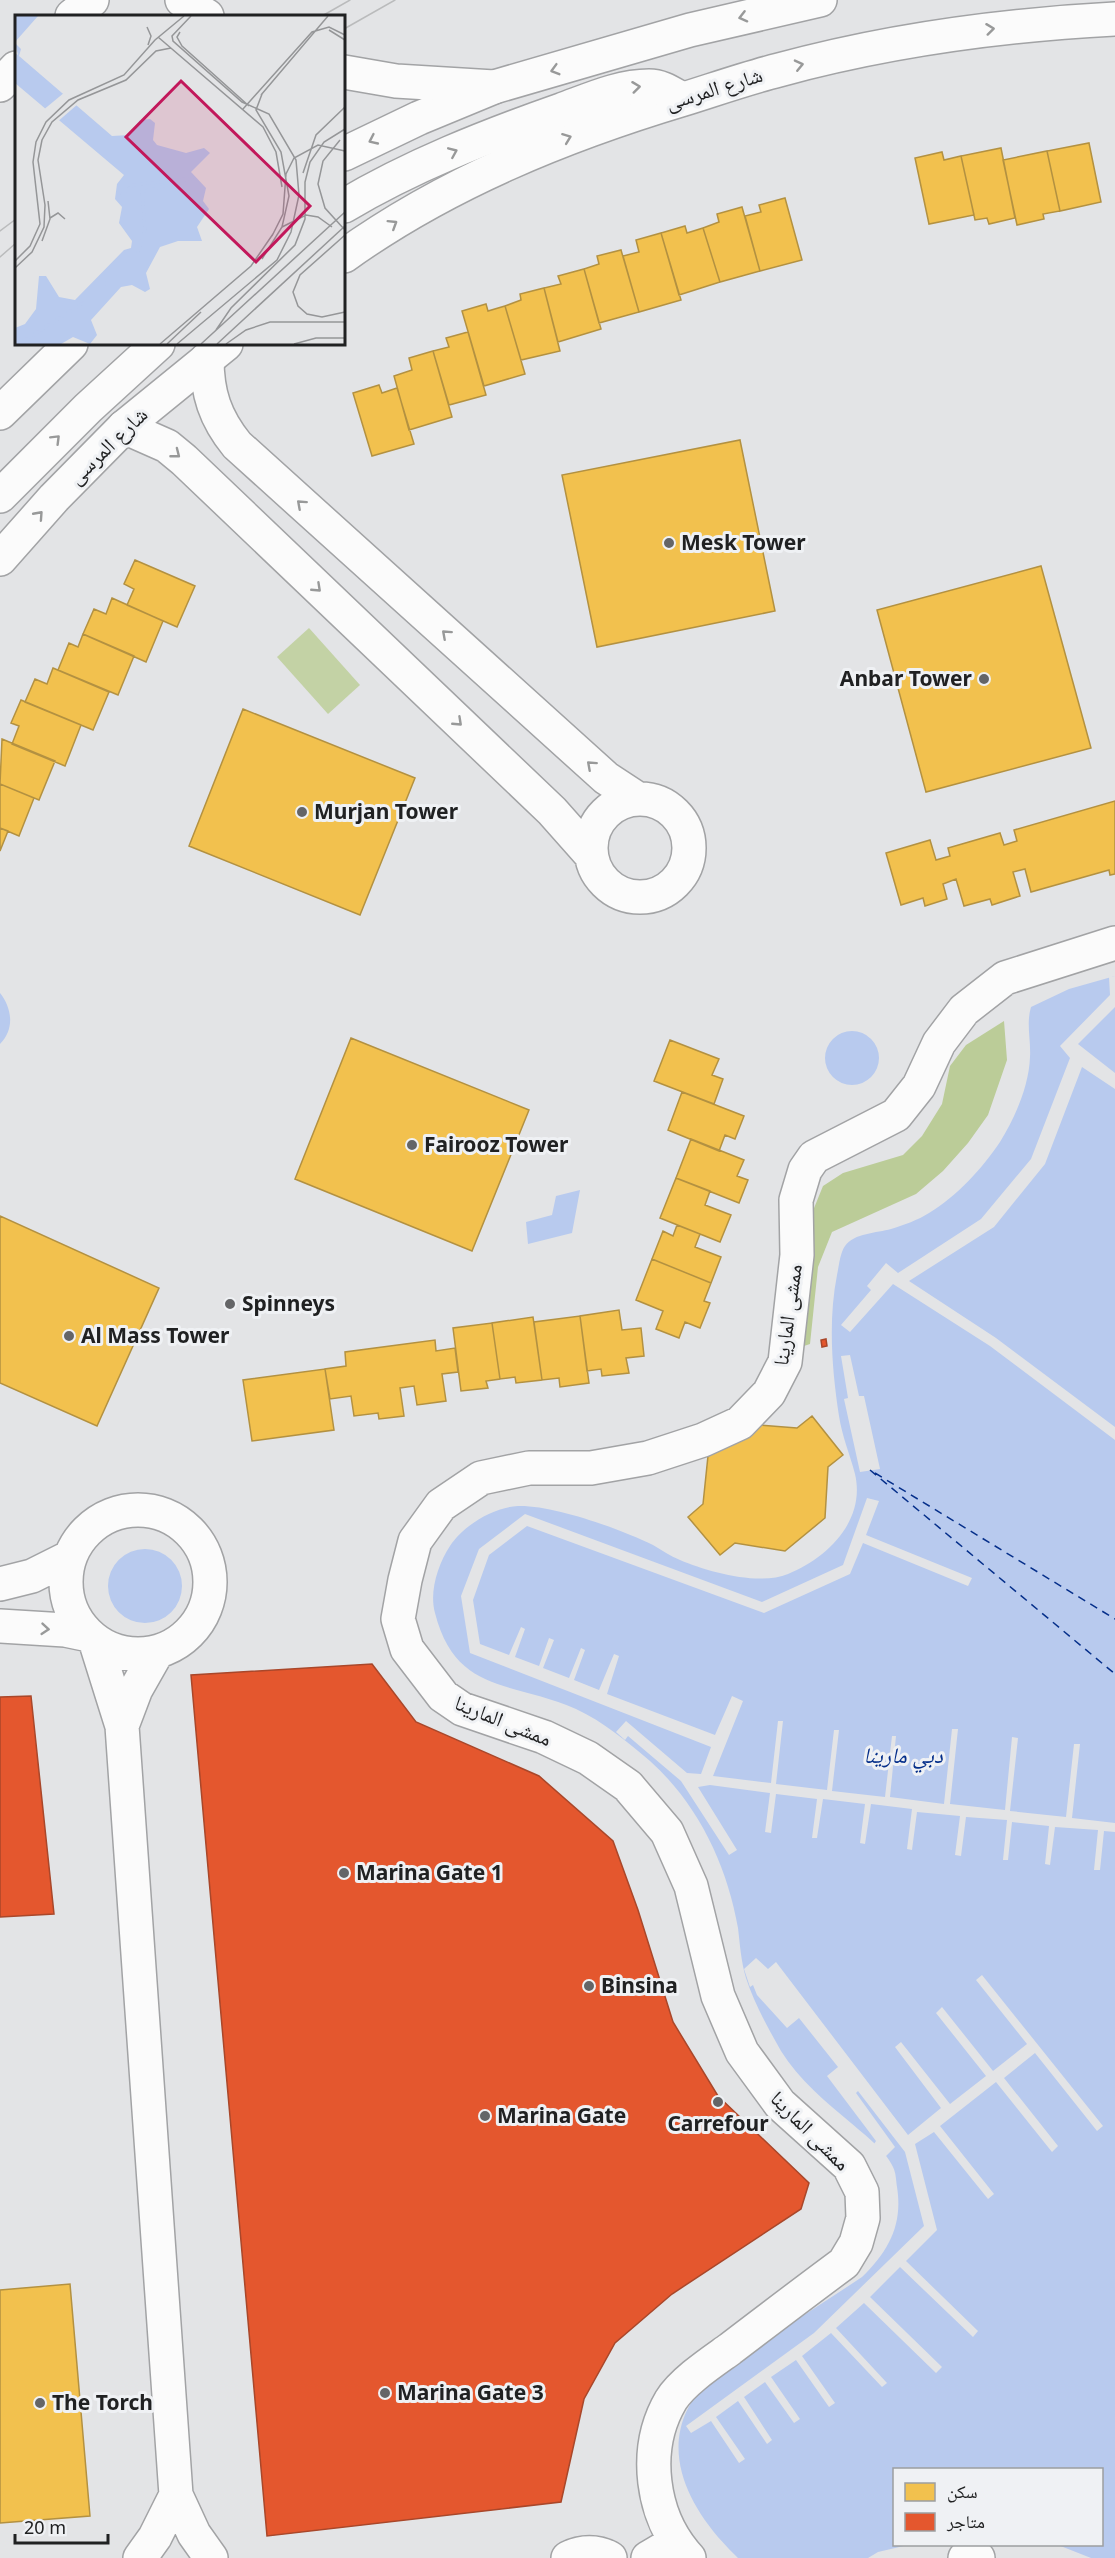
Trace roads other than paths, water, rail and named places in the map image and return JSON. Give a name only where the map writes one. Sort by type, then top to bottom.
[{"type":"main road","points":[[73,15],[92,0]]},
{"type":"main road","points":[[182,0],[205,15]]},
{"type":"main road","points":[[345,154],[419,118],[494,87],[690,30],[820,0]]},
{"type":"main road","name":"شارع المرسى","points":[[345,255],[405,216],[474,180],[555,142],[616,119],[779,70],[882,46],[1005,27],[1115,19]]},
{"type":"main road","points":[[0,85],[15,69]]},
{"type":"main road","points":[[345,72],[396,81],[494,87]]},
{"type":"main road","points":[[345,205],[388,182],[472,144],[618,90],[651,86],[667,90],[682,99]]},
{"type":"main road","points":[[0,413],[70,345]]},
{"type":"main road","points":[[0,496],[88,408],[157,345]]},
{"type":"main road","points":[[217,351],[207,383],[212,405],[222,427],[237,445],[606,778],[639,799],[655,802],[669,809],[681,821],[688,840],[688,860],[679,878],[666,890],[650,897],[632,897],[616,891],[602,880],[591,855],[592,838],[598,823],[608,810],[622,803],[639,799]]},
{"type":"main road","name":"شارع المرسى","points":[[0,559],[54,498],[124,428],[217,351]]},
{"type":"main road","points":[[124,428],[167,447],[184,460],[552,811],[591,855]]},
{"type":"main road","name":"ممشى المارينا","points":[[671,2553],[658,2506],[654,2467],[658,2429],[672,2398],[700,2371],[844,2263],[856,2243],[863,2218],[862,2192],[849,2166],[780,2104],[742,2052],[718,1996],[691,1886],[667,1832],[628,1786],[579,1754],[544,1737],[462,1709],[443,1696],[407,1649],[398,1619],[413,1550],[416,1540],[441,1505],[481,1478],[529,1468],[591,1468],[648,1458],[703,1440],[740,1423],[769,1393],[785,1362],[797,1255],[796,1200],[805,1170],[814,1157],[896,1115],[919,1086],[939,1043],[964,1010],[1005,978],[1115,943]]},
{"type":"main road","points":[[0,1626],[57,1630],[92,1638],[119,1652],[145,1654],[157,1652],[173,1646],[192,1630],[206,1608],[210,1591],[206,1556],[197,1541],[185,1528],[170,1518],[154,1511],[120,1512],[104,1519],[78,1542],[70,1557],[66,1574],[66,1591],[70,1607],[92,1638],[122,1726],[176,2495],[194,2534],[211,2558]]},
{"type":"main road","points":[[0,1584],[32,1576],[70,1557]]},
{"type":"main road","points":[[122,1726],[136,1689],[157,1652]]},
{"type":"main road","points":[[140,2558],[155,2536],[176,2495]]},
{"type":"main road","points":[[568,2558],[587,2552],[602,2554],[610,2558]]},
{"type":"main road","points":[[965,2558],[978,2558]]},
{"type":"water","name":"دبي مارينا","points":[[1115,976],[1115,2558],[1091,2558],[1061,2546],[1103,2546],[1103,2468],[893,2468],[893,2546],[904,2546],[878,2552],[868,2558],[738,2558],[702,2516],[689,2493],[681,2470],[679,2446],[682,2422],[693,2399],[719,2371],[862,2277],[872,2267],[887,2247],[896,2225],[898,2200],[895,2172],[890,2161],[880,2149],[813,2090],[781,2051],[757,2006],[746,1978],[733,1904],[718,1859],[696,1816],[682,1796],[650,1761],[596,1720],[553,1700],[510,1688],[472,1672],[457,1659],[445,1640],[433,1605],[434,1587],[438,1570],[446,1553],[463,1531],[489,1514],[518,1506],[550,1509],[587,1519],[653,1545],[691,1565],[748,1578],[763,1579],[788,1574],[803,1567],[829,1548],[849,1522],[855,1507],[857,1491],[855,1474],[840,1423],[833,1363],[834,1292],[843,1249],[854,1238],[891,1229],[925,1216],[949,1199],[985,1162],[1011,1123],[1027,1079],[1031,1007],[1069,989]]},
{"type":"water","points":[[0,993],[7,1005],[10,1025],[0,1044]]},
{"type":"water","points":[[847,1031],[857,1031],[867,1035],[875,1043],[879,1058],[875,1073],[867,1081],[857,1085],[847,1085],[837,1081],[829,1073],[825,1063],[825,1053],[829,1043],[837,1035]]},
{"type":"water","points":[[580,1190],[572,1233],[528,1244],[526,1222],[552,1215],[556,1196]]},
{"type":"water","points":[[145,1549],[166,1555],[176,1565],[182,1586],[176,1607],[166,1617],[145,1623],[124,1617],[114,1607],[108,1586],[114,1565],[124,1555]]},
{"type":"tram line","points":[[324,15],[350,0]]},
{"type":"tram line","points":[[345,28],[395,0]]},
{"type":"tram line","points":[[0,231],[15,220]]},
{"type":"tram line","points":[[0,257],[15,244]]},
{"type":"place","name":"Mesk Tower","points":[[669,543]]},
{"type":"place","name":"Anbar Tower","points":[[984,679]]},
{"type":"place","name":"Murjan Tower","points":[[302,812]]},
{"type":"place","name":"Fairooz Tower","points":[[412,1145]]},
{"type":"place","name":"Spinneys","points":[[230,1304]]},
{"type":"place","name":"Al Mass Tower","points":[[69,1336]]},
{"type":"place","name":"Marina Gate 1","points":[[344,1873]]},
{"type":"place","name":"Binsina","points":[[589,1986]]},
{"type":"place","name":"Carrefour","points":[[718,2102]]},
{"type":"place","name":"Marina Gate","points":[[485,2116]]},
{"type":"place","name":"Marina Gate 3","points":[[385,2393]]},
{"type":"place","name":"The Torch","points":[[40,2403]]}]
